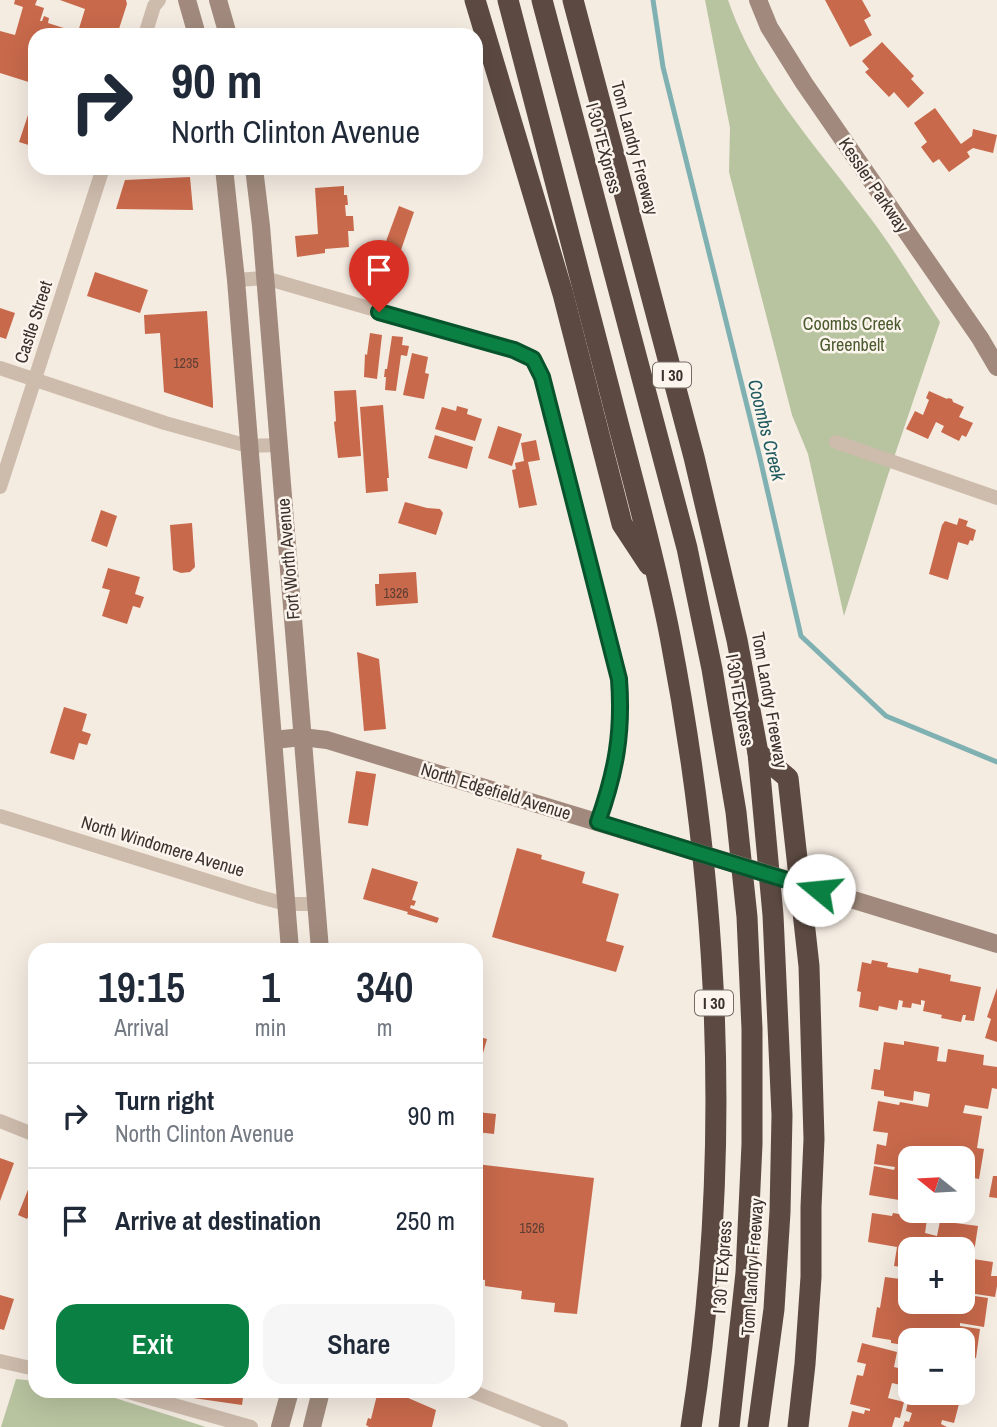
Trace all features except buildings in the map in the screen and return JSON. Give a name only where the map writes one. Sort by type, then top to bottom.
[{"type":"highway","points":[[475,0],[564,294],[622,524],[659,582]]},
{"type":"highway","name":"I 30","points":[[508,0],[659,582],[694,785],[709,922],[715,1019],[716,1114],[707,1303],[691,1427]]},
{"type":"highway","name":"I 30 TEXpress","points":[[542,0],[687,548],[712,669],[736,813],[747,917],[752,1029],[752,1144],[746,1273],[729,1427]]},
{"type":"highway","name":"Tom Landry Freeway","points":[[573,0],[694,457],[737,640],[758,753],[773,915],[782,1115],[774,1309],[758,1427]]},
{"type":"highway","points":[[758,753],[788,778],[809,966],[814,1139],[811,1277],[798,1427]]},
{"type":"main road","points":[[187,0],[195,28]]},
{"type":"main road","points":[[218,0],[226,28]]},
{"type":"main road","name":"Kessler Parkway","points":[[758,0],[769,27],[804,83],[980,338],[997,367]]},
{"type":"main road","name":"Fort Worth Avenue","points":[[225,175],[236,280],[289,943]]},
{"type":"main road","name":"Fort Worth Avenue","points":[[255,175],[319,943]]},
{"type":"main road","name":"North Edgefield Avenue","points":[[274,740],[302,737],[327,740],[997,944]]},
{"type":"main road","points":[[280,1427],[288,1398]]},
{"type":"main road","points":[[312,1427],[319,1398]]},
{"type":"street","points":[[147,28],[154,6],[159,0]]},
{"type":"street","name":"Castle Street","points":[[0,486],[101,175]]},
{"type":"street","points":[[236,280],[265,278],[514,350],[533,359],[542,377],[619,679],[622,709],[619,745],[609,791],[598,822]]},
{"type":"street","points":[[0,368],[165,423],[248,446],[278,445]]},
{"type":"street","points":[[836,442],[997,498]]},
{"type":"street","name":"North Windomere Avenue","points":[[0,816],[260,897],[286,904],[316,904]]},
{"type":"street","points":[[0,1121],[28,1132]]},
{"type":"street","points":[[0,1361],[28,1367]]},
{"type":"street","points":[[483,1396],[561,1427]]},
{"type":"street","points":[[150,1398],[251,1427]]},
{"type":"green space","name":"Coombs Creek Greenbelt","points":[[705,0],[728,0],[740,30],[771,86],[878,228],[940,322],[844,616],[808,454],[792,415],[729,172],[730,128]]},
{"type":"green space","points":[[16,1379],[28,1380],[28,1398],[115,1398],[206,1427],[1,1427]]},
{"type":"waterway","name":"Coombs Creek","points":[[653,0],[663,67],[801,636],[886,716],[997,762]]},
{"type":"route","points":[[379,312],[514,350],[533,359],[542,377],[619,679],[622,709],[619,745],[609,791],[598,822],[819,890]]}]
